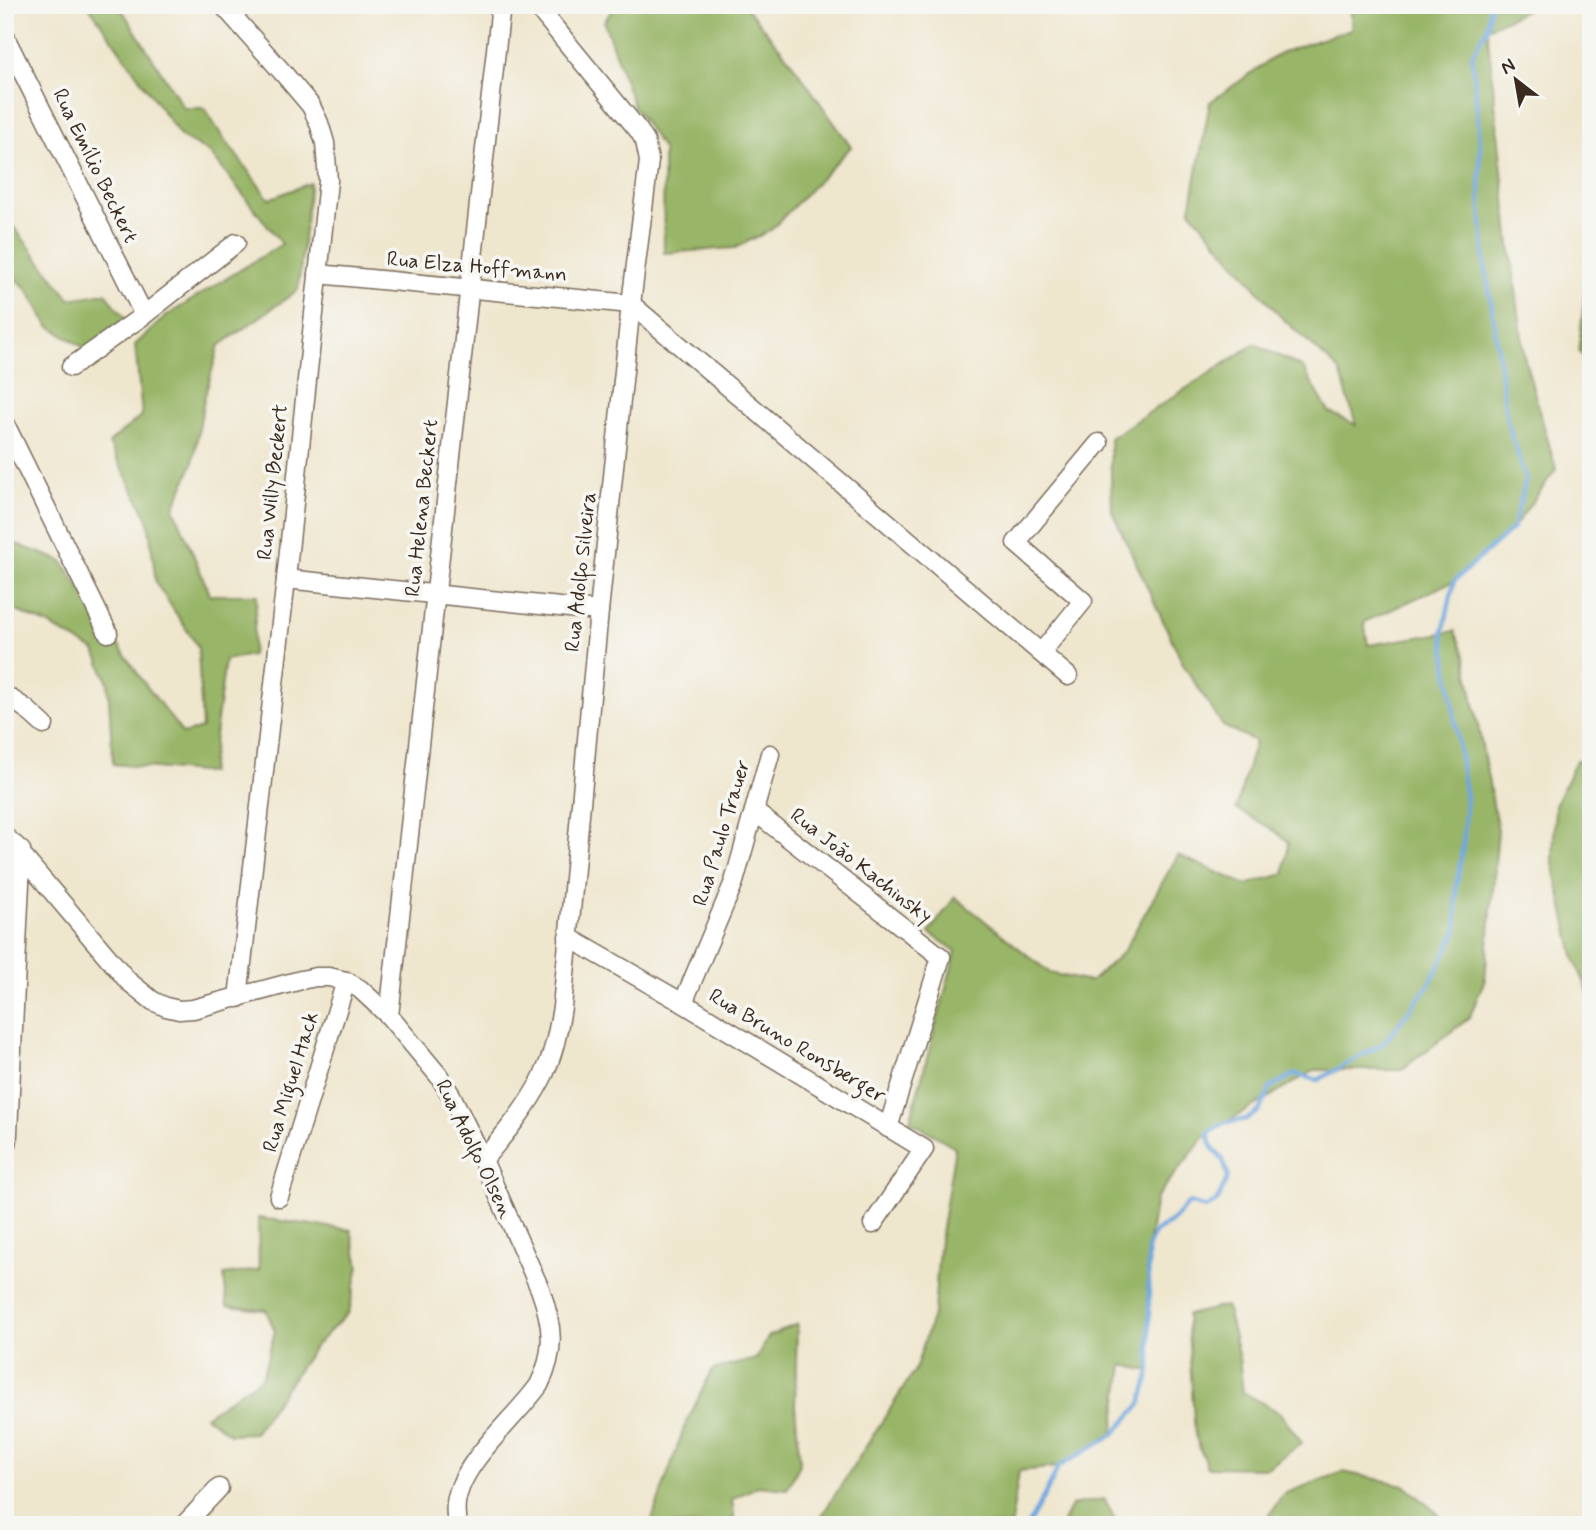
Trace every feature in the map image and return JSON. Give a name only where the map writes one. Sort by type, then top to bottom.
[{"type":"main road","points":[[5,1142],[12,846]]},
{"type":"street","name":"Rua Willy Beckert","points":[[223,5],[311,106],[325,143],[328,181],[238,998]]},
{"type":"street","name":"Rua Helena Beckert","points":[[389,1016],[501,5]]},
{"type":"street","name":"Rua Adolfo Silveira","points":[[483,1160],[525,1107],[541,1080],[550,1060],[562,1007],[599,611],[649,161],[645,141],[639,131],[536,5]]},
{"type":"street","name":"Rua Emílio Beckert","points":[[5,37],[144,315]]},
{"type":"street","points":[[71,367],[144,315],[236,243]]},
{"type":"street","name":"Rua Elza Hoffmann","points":[[318,274],[631,304]]},
{"type":"street","points":[[631,304],[1068,677]]},
{"type":"street","points":[[5,424],[108,633]]},
{"type":"street","points":[[1041,653],[1083,601],[1016,543],[1099,443]]},
{"type":"street","points":[[286,579],[599,611]]},
{"type":"street","points":[[5,695],[44,724]]},
{"type":"street","name":"Rua Paulo Trauer","points":[[683,1003],[734,882],[770,754]]},
{"type":"street","name":"Rua João Kachinsky","points":[[754,811],[941,957],[888,1128]]},
{"type":"street","points":[[12,846],[128,981],[153,1001],[166,1007],[186,1009],[211,1005],[316,977],[346,981]]},
{"type":"street","name":"Rua Bruno Ronsberger","points":[[568,937],[683,1003],[924,1149],[873,1224]]},
{"type":"street","name":"Rua Adolfo Olsen","points":[[346,981],[371,998],[389,1016],[452,1095],[540,1289],[551,1325],[548,1364],[539,1385],[468,1470],[456,1502],[457,1525]]},
{"type":"street","name":"Rua Miguel Hack","points":[[279,1197],[346,981]]},
{"type":"street","points":[[184,1525],[219,1488]]},
{"type":"green space","points":[[88,5],[119,5],[184,108],[204,108],[269,199],[310,183],[298,290],[219,346],[204,399],[193,463],[174,508],[210,595],[257,595],[252,655],[225,660],[210,773],[113,764],[108,682],[95,651],[45,623],[5,606],[5,540],[62,561],[142,680],[183,734],[202,728],[198,647],[156,583],[148,519],[109,443],[142,415],[135,345],[166,316],[282,244],[210,153],[181,137]]},
{"type":"green space","points":[[616,5],[744,5],[790,60],[851,147],[771,230],[735,248],[664,253],[663,150],[634,107],[604,22]]},
{"type":"green space","points":[[1351,5],[1538,5],[1487,28],[1525,360],[1556,469],[1513,528],[1454,581],[1364,622],[1368,645],[1455,631],[1465,656],[1498,831],[1485,979],[1469,1018],[1401,1070],[1315,1070],[1208,1133],[1156,1198],[1148,1247],[1150,1371],[1123,1365],[1113,1435],[1058,1467],[1019,1471],[1011,1525],[819,1525],[817,1523],[915,1370],[934,1312],[939,1247],[955,1147],[910,1121],[956,951],[929,933],[955,897],[1050,973],[1090,982],[1123,952],[1178,855],[1246,885],[1284,874],[1289,842],[1269,827],[1236,809],[1255,741],[1223,726],[1184,666],[1112,511],[1110,438],[1255,344],[1303,368],[1329,412],[1356,425],[1340,371],[1280,316],[1190,210],[1210,102],[1280,53],[1351,29]]},
{"type":"green space","points":[[5,216],[70,299],[106,293],[130,325],[91,352],[49,326],[27,289],[5,270]]},
{"type":"green space","points":[[1591,226],[1591,369],[1579,351]]},
{"type":"green space","points":[[1591,754],[1591,998],[1575,960],[1553,863],[1555,805],[1576,761]]},
{"type":"green space","points":[[258,1218],[351,1230],[359,1266],[349,1312],[315,1346],[254,1433],[230,1434],[205,1416],[262,1377],[275,1331],[266,1310],[227,1306],[224,1275],[259,1270]]},
{"type":"green space","points":[[1226,1306],[1239,1358],[1243,1392],[1280,1413],[1302,1443],[1267,1468],[1207,1467],[1195,1435],[1187,1315]]},
{"type":"green space","points":[[797,1324],[795,1405],[800,1464],[787,1489],[758,1486],[732,1499],[735,1525],[650,1525],[684,1428],[712,1370],[756,1359],[769,1336]]},
{"type":"green space","points":[[1343,1472],[1404,1485],[1451,1525],[1263,1525],[1283,1494]]},
{"type":"green space","points":[[1104,1499],[1118,1525],[1062,1525],[1071,1505]]},
{"type":"waterway","points":[[1028,1525],[1058,1467],[1113,1435],[1141,1404],[1150,1371],[1148,1247],[1155,1232],[1172,1221],[1188,1203],[1206,1208],[1218,1200],[1228,1176],[1223,1160],[1212,1147],[1208,1133],[1224,1123],[1247,1119],[1259,1111],[1271,1087],[1295,1074],[1318,1080],[1384,1043],[1429,985],[1457,931],[1456,887],[1463,846],[1466,799],[1443,633],[1454,581],[1513,528],[1526,480],[1507,421],[1485,266],[1480,139],[1472,55],[1487,28],[1490,5]]}]
